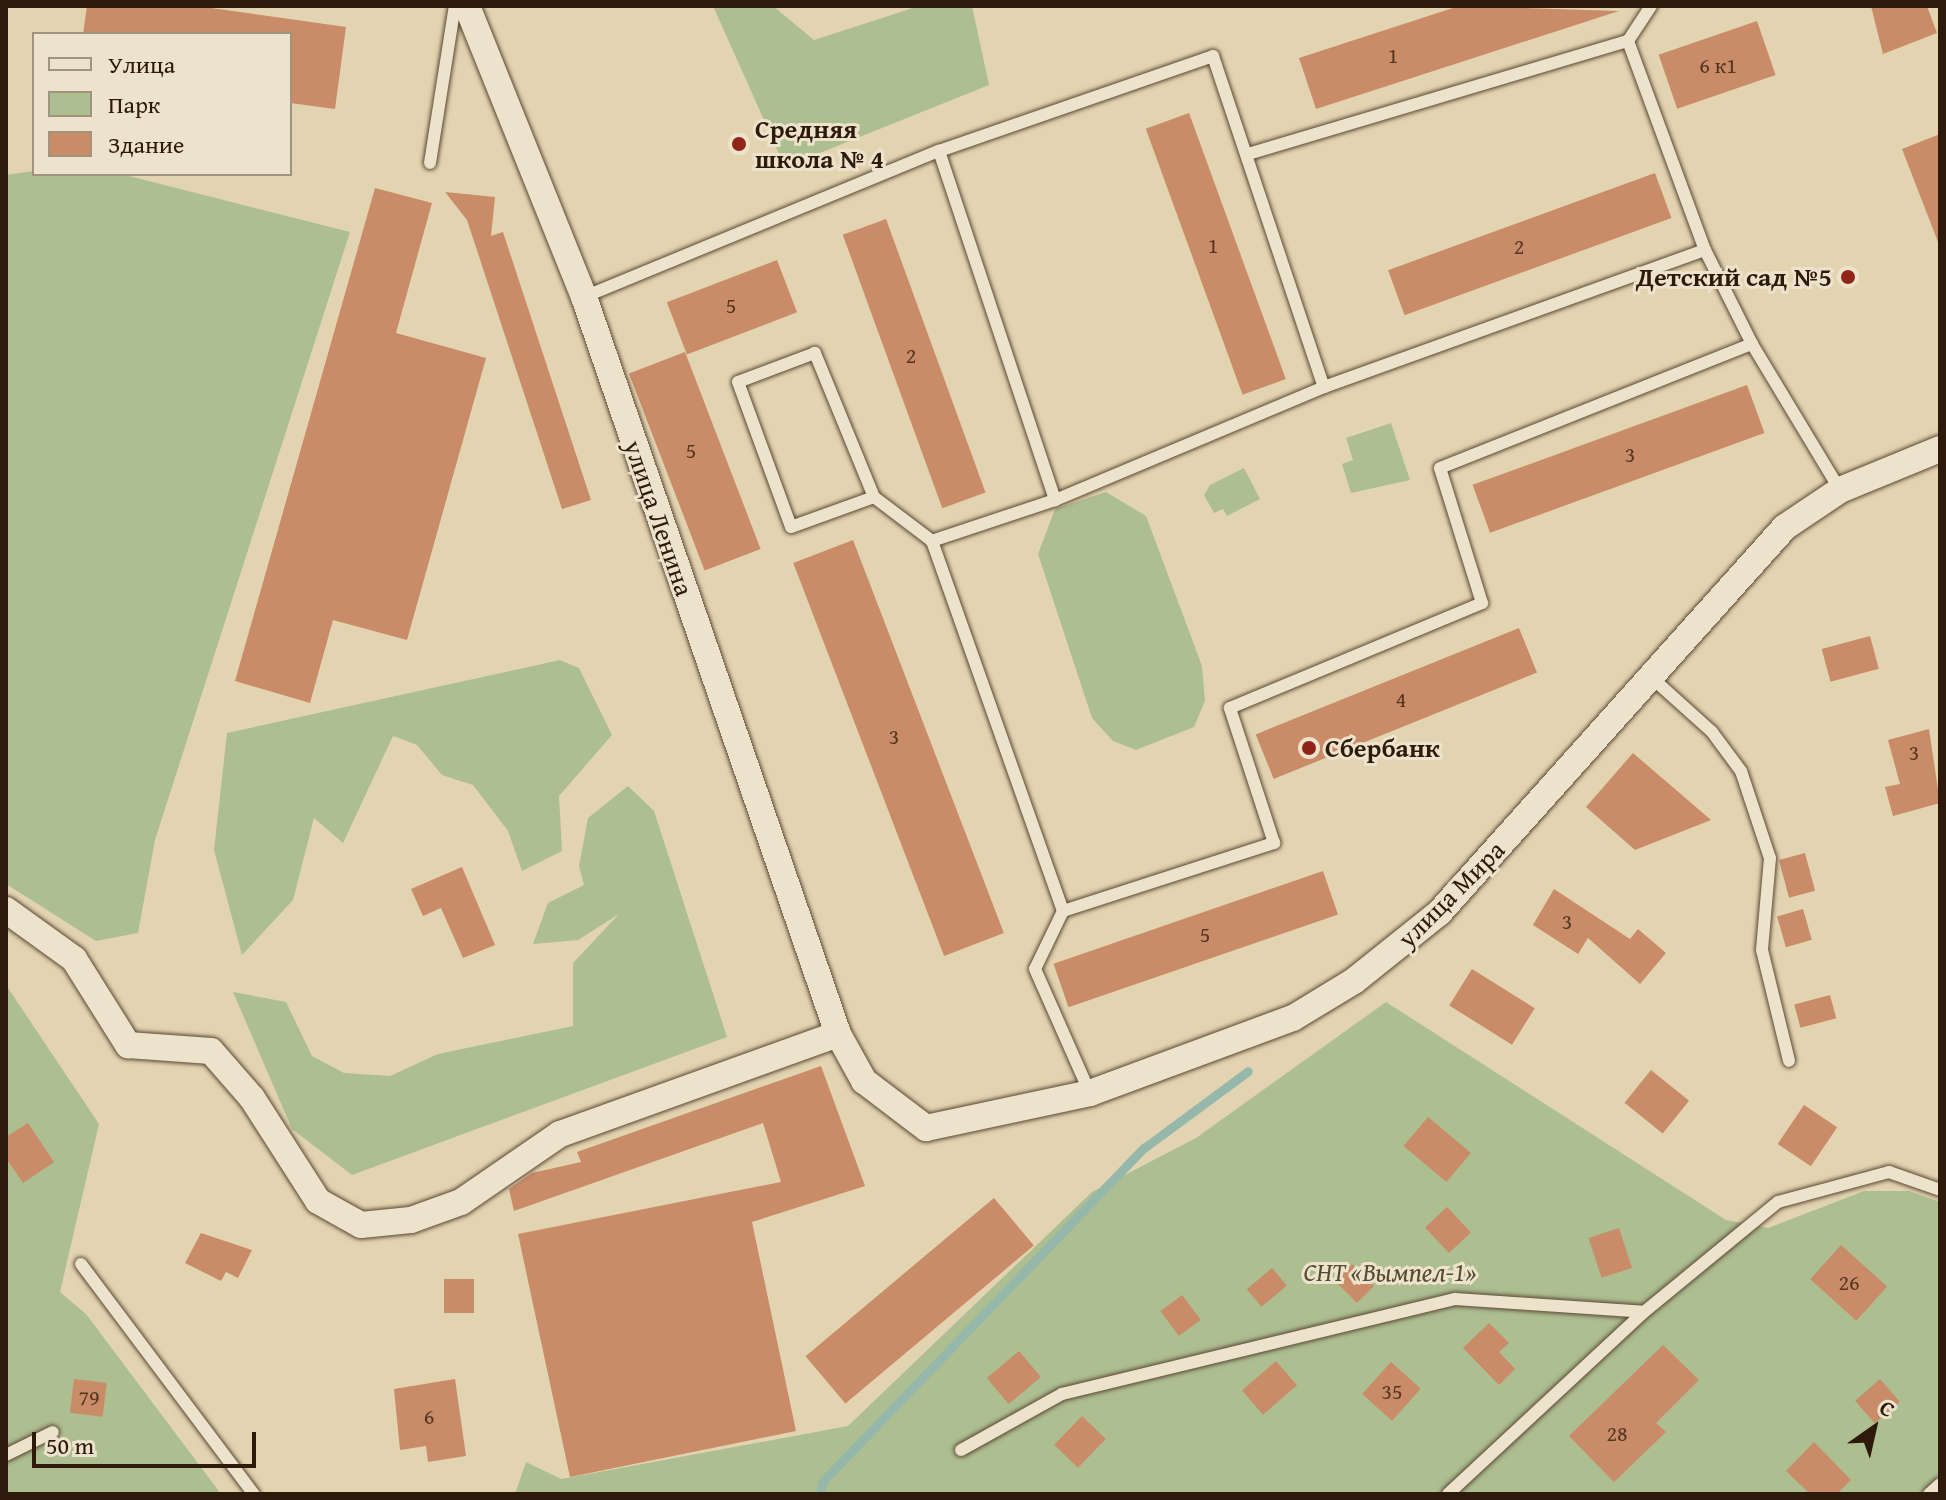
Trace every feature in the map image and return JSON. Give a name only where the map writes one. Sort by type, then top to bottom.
[{"type":"street","name":"улица Ленина","points":[[467,6],[584,297],[838,1034]]},
{"type":"street","name":"улица Мира","points":[[838,1034],[864,1081],[926,1128],[1090,1093],[1293,1018],[1388,957],[1439,913],[1785,527],[1840,490],[1940,449]]},
{"type":"street","points":[[6,910],[74,959],[128,1045],[211,1051],[252,1098],[318,1201],[361,1225],[411,1220],[461,1202],[560,1134],[838,1034]]},
{"type":"lane","points":[[430,163],[455,6]]},
{"type":"lane","points":[[1248,154],[1628,41],[1651,6]]},
{"type":"lane","points":[[1628,41],[1705,250],[1752,344],[1840,490]]},
{"type":"lane","points":[[584,297],[939,151],[1213,56],[1324,387]]},
{"type":"lane","points":[[939,151],[1055,500]]},
{"type":"lane","points":[[932,541],[1055,500],[1324,387],[1705,250]]},
{"type":"lane","points":[[1063,911],[1274,843],[1230,708],[1482,603],[1440,468],[1752,344]]},
{"type":"lane","points":[[874,497],[791,527],[738,382],[815,353],[874,497],[932,541],[1063,911],[1035,969],[1090,1093]]},
{"type":"lane","points":[[1651,677],[1712,732],[1741,771],[1770,858],[1762,950],[1789,1061]]},
{"type":"lane","points":[[1448,1494],[1644,1312],[1778,1202],[1889,1172],[1940,1190]]},
{"type":"lane","points":[[81,1264],[254,1494]]},
{"type":"lane","points":[[961,1450],[1062,1394],[1455,1299],[1644,1312]]},
{"type":"lane","points":[[6,1455],[53,1432]]},
{"type":"lane","points":[[1929,1494],[1940,1484]]},
{"type":"green space","points":[[713,6],[773,6],[814,40],[919,6],[972,6],[989,85],[785,167]]},
{"type":"green space","points":[[32,171],[32,176],[129,176],[350,232],[155,840],[138,933],[96,941],[6,884],[6,175]]},
{"type":"green space","points":[[1391,423],[1410,480],[1351,493],[1342,464],[1353,460],[1346,438]]},
{"type":"green space","points":[[1244,468],[1260,499],[1227,516],[1223,509],[1214,513],[1204,495],[1210,485]]},
{"type":"green space","points":[[1106,492],[1146,516],[1202,666],[1205,701],[1194,727],[1136,750],[1113,741],[1092,718],[1038,554],[1055,509]]},
{"type":"green space","points":[[560,660],[579,668],[612,735],[559,796],[562,851],[522,871],[508,831],[473,785],[442,775],[417,745],[393,736],[343,843],[314,818],[293,900],[242,955],[214,850],[227,733]]},
{"type":"green space","points":[[628,786],[654,811],[727,1037],[352,1175],[292,1129],[233,992],[286,1002],[312,1056],[344,1073],[390,1076],[438,1054],[573,1026],[573,963],[619,914],[578,940],[533,944],[548,903],[584,885],[579,866],[588,818]]},
{"type":"green space","points":[[6,985],[99,1124],[60,1292],[86,1314],[221,1494],[6,1494]]},
{"type":"green space","name":"СНТ «Вымпел-1»","points":[[1386,1002],[1726,1220],[1768,1228],[1864,1191],[1909,1191],[1940,1202],[1940,1494],[515,1494],[526,1462],[561,1479],[848,1426],[1092,1192],[1196,1138]]},
{"type":"building","points":[[87,6],[197,6],[346,27],[335,109],[292,103],[292,32],[83,32]]},
{"type":"building","points":[[1459,6],[1619,11],[1316,109],[1299,58]]},
{"type":"building","points":[[1871,6],[1927,6],[1937,33],[1883,54]]},
{"type":"building","points":[[1757,21],[1776,75],[1677,109],[1659,55]]},
{"type":"building","points":[[1189,113],[1286,379],[1243,395],[1146,129]]},
{"type":"building","points":[[1940,134],[1940,242],[1938,242],[1902,149]]},
{"type":"building","points":[[1655,173],[1671,218],[1405,315],[1388,270]]},
{"type":"building","points":[[375,188],[432,203],[396,333],[486,358],[407,640],[333,620],[310,703],[235,681]]},
{"type":"building","points":[[445,192],[495,197],[491,236],[503,232],[591,500],[562,509],[467,220]]},
{"type":"building","points":[[886,219],[986,492],[942,508],[843,235]]},
{"type":"building","points":[[777,260],[797,312],[687,355],[667,302]]},
{"type":"building","points":[[685,352],[761,549],[705,570],[629,374]]},
{"type":"building","points":[[1747,385],[1764,433],[1490,533],[1473,485]]},
{"type":"building","points":[[853,540],[1004,933],[944,956],[793,563]]},
{"type":"building","points":[[1519,628],[1537,673],[1274,779],[1256,734]]},
{"type":"building","points":[[1870,636],[1879,669],[1831,682],[1822,649]]},
{"type":"building","points":[[1929,729],[1940,803],[1893,816],[1885,787],[1900,784],[1888,740]]},
{"type":"building","points":[[1633,753],[1711,820],[1635,850],[1586,807]]},
{"type":"building","points":[[1805,853],[1815,891],[1789,898],[1779,860]]},
{"type":"building","points":[[462,867],[495,945],[463,958],[441,908],[423,916],[411,889]]},
{"type":"building","points":[[1323,871],[1338,914],[1069,1007],[1054,964]]},
{"type":"building","points":[[1554,889],[1630,939],[1638,929],[1666,953],[1640,984],[1588,938],[1578,954],[1533,925]]},
{"type":"building","points":[[1803,909],[1812,940],[1786,947],[1777,916]]},
{"type":"building","points":[[1472,969],[1535,1008],[1512,1045],[1449,1005]]},
{"type":"building","points":[[1830,995],[1836,1018],[1800,1028],[1794,1005]]},
{"type":"building","points":[[821,1066],[865,1186],[752,1222],[796,1431],[570,1477],[518,1234],[781,1182],[763,1123],[514,1211],[509,1189],[532,1173],[581,1162],[577,1152]]},
{"type":"building","points":[[1651,1070],[1689,1101],[1663,1133],[1625,1103]]},
{"type":"building","points":[[1804,1105],[1837,1127],[1811,1166],[1778,1144]]},
{"type":"building","points":[[1428,1117],[1471,1153],[1446,1182],[1404,1146]]},
{"type":"building","points":[[28,1123],[54,1162],[23,1183],[6,1158],[6,1137]]},
{"type":"building","points":[[994,1198],[1034,1245],[845,1404],[806,1356]]},
{"type":"building","points":[[1447,1207],[1471,1233],[1449,1253],[1425,1227]]},
{"type":"building","points":[[1619,1228],[1632,1268],[1602,1278],[1589,1238]]},
{"type":"building","points":[[201,1233],[252,1250],[238,1278],[226,1272],[221,1281],[185,1263]]},
{"type":"building","points":[[1841,1245],[1887,1286],[1856,1321],[1810,1279]]},
{"type":"building","points":[[1352,1264],[1374,1286],[1357,1303],[1335,1281]]},
{"type":"building","points":[[1272,1268],[1287,1286],[1262,1307],[1247,1289]]},
{"type":"building","points":[[444,1279],[474,1279],[474,1313],[444,1313]]},
{"type":"building","points":[[1182,1295],[1201,1320],[1179,1336],[1160,1311]]},
{"type":"building","points":[[1489,1323],[1509,1343],[1499,1352],[1515,1369],[1499,1385],[1463,1348]]},
{"type":"building","points":[[1663,1345],[1699,1380],[1656,1423],[1666,1432],[1614,1482],[1569,1436]]},
{"type":"building","points":[[1019,1351],[1041,1377],[1009,1404],[987,1378]]},
{"type":"building","points":[[1276,1361],[1297,1385],[1263,1415],[1242,1391]]},
{"type":"building","points":[[1391,1362],[1421,1389],[1392,1421],[1362,1394]]},
{"type":"building","points":[[74,1379],[107,1383],[103,1417],[70,1413]]},
{"type":"building","points":[[455,1379],[466,1456],[428,1462],[426,1446],[400,1450],[394,1389]]},
{"type":"building","points":[[1880,1379],[1900,1402],[1875,1423],[1855,1401]]},
{"type":"building","points":[[1082,1416],[1106,1439],[1078,1468],[1054,1445]]},
{"type":"building","points":[[1814,1442],[1851,1480],[1837,1494],[1810,1494],[1786,1471]]},
{"type":"waterway","points":[[820,1494],[823,1481],[1144,1148],[1248,1071]]},
{"type":"place","name":"Средняя школа № 4","points":[[739,144]]},
{"type":"place","name":"Детский сад №5","points":[[1848,277]]},
{"type":"place","name":"Сбербанк","points":[[1309,748]]}]
